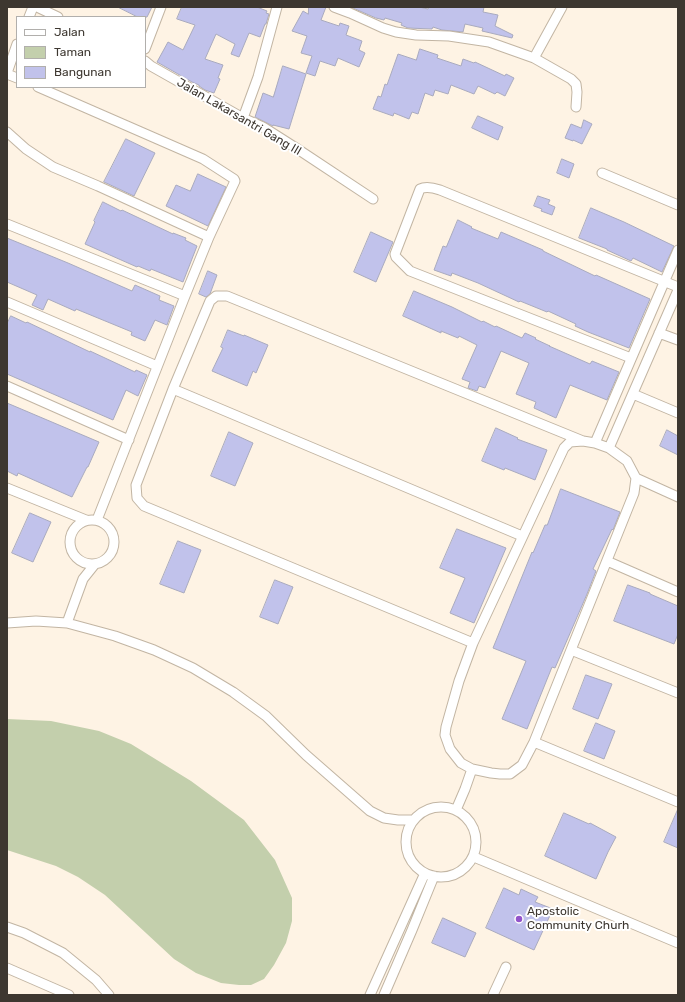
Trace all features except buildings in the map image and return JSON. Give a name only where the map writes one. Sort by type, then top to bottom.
[{"type":"street","points":[[36,7],[56,16]]},
{"type":"street","points":[[146,46],[161,7]]},
{"type":"street","points":[[243,118],[258,77],[277,7]]},
{"type":"street","points":[[334,7],[396,32],[416,35],[449,36],[489,42],[534,58],[572,79],[576,84],[576,107]]},
{"type":"street","points":[[534,58],[562,7]]},
{"type":"street","points":[[16,47],[7,73],[16,78]]},
{"type":"street","name":"Jalan Lakarsantri Gang III","points":[[146,62],[243,118],[263,127],[373,199]]},
{"type":"street","points":[[40,88],[203,159],[234,179],[234,183],[209,237],[185,296],[97,520]]},
{"type":"street","points":[[7,132],[26,149],[53,166],[209,237]]},
{"type":"street","points":[[602,173],[678,205]]},
{"type":"street","points":[[609,448],[678,289],[440,190],[431,188],[420,189],[395,254],[396,257],[410,271],[631,358]]},
{"type":"street","points":[[7,224],[185,296]]},
{"type":"street","points":[[595,443],[678,250]]},
{"type":"street","points":[[473,643],[144,506],[137,498],[136,486],[173,389],[210,301],[216,296],[227,296],[583,441],[609,448],[626,461],[636,478],[678,497]]},
{"type":"street","points":[[7,302],[157,366]]},
{"type":"street","points":[[659,333],[678,340]]},
{"type":"street","points":[[7,386],[128,440]]},
{"type":"street","points":[[173,389],[522,536]]},
{"type":"street","points":[[633,394],[678,413]]},
{"type":"street","points":[[583,441],[570,442],[564,448],[473,643],[459,681],[445,735],[450,749],[461,763],[472,769],[500,774],[510,774],[522,765],[534,742],[607,561],[634,493],[636,478]]},
{"type":"street","points":[[7,488],[86,520],[97,520],[107,526],[112,531],[114,545],[112,552],[102,562],[88,564],[81,561],[71,550],[69,543],[70,535],[79,523],[86,520]]},
{"type":"street","points":[[81,561],[83,579]]},
{"type":"street","points":[[607,561],[678,592]]},
{"type":"street","points":[[67,623],[83,579],[95,564]]},
{"type":"street","points":[[7,623],[36,621],[67,623],[115,636],[154,650],[193,668],[233,692],[266,716],[306,755],[370,811],[384,818],[413,820]]},
{"type":"street","points":[[571,650],[678,694]]},
{"type":"street","points":[[534,742],[678,802]]},
{"type":"street","points":[[456,810],[472,769]]},
{"type":"street","points":[[438,806],[447,807],[464,814],[475,830],[477,839],[474,857],[468,865],[453,875],[444,877],[425,873],[412,862],[407,850],[406,837],[413,820],[424,811],[438,806]]},
{"type":"street","points":[[474,857],[678,943]]},
{"type":"street","points":[[370,995],[425,873]]},
{"type":"street","points":[[384,995],[434,876]]},
{"type":"street","points":[[7,927],[24,933],[63,953],[96,980],[109,995]]},
{"type":"street","points":[[494,994],[506,967]]},
{"type":"street","points":[[7,968],[69,995]]},
{"type":"green space","points":[[7,719],[51,721],[99,731],[131,744],[191,781],[244,820],[275,860],[292,898],[292,921],[286,943],[274,965],[264,979],[251,985],[239,985],[221,983],[196,973],[174,959],[105,895],[78,877],[56,866],[7,850]]},
{"type":"place","name":"Apostolic Community Churh","points":[[519,919]]}]
